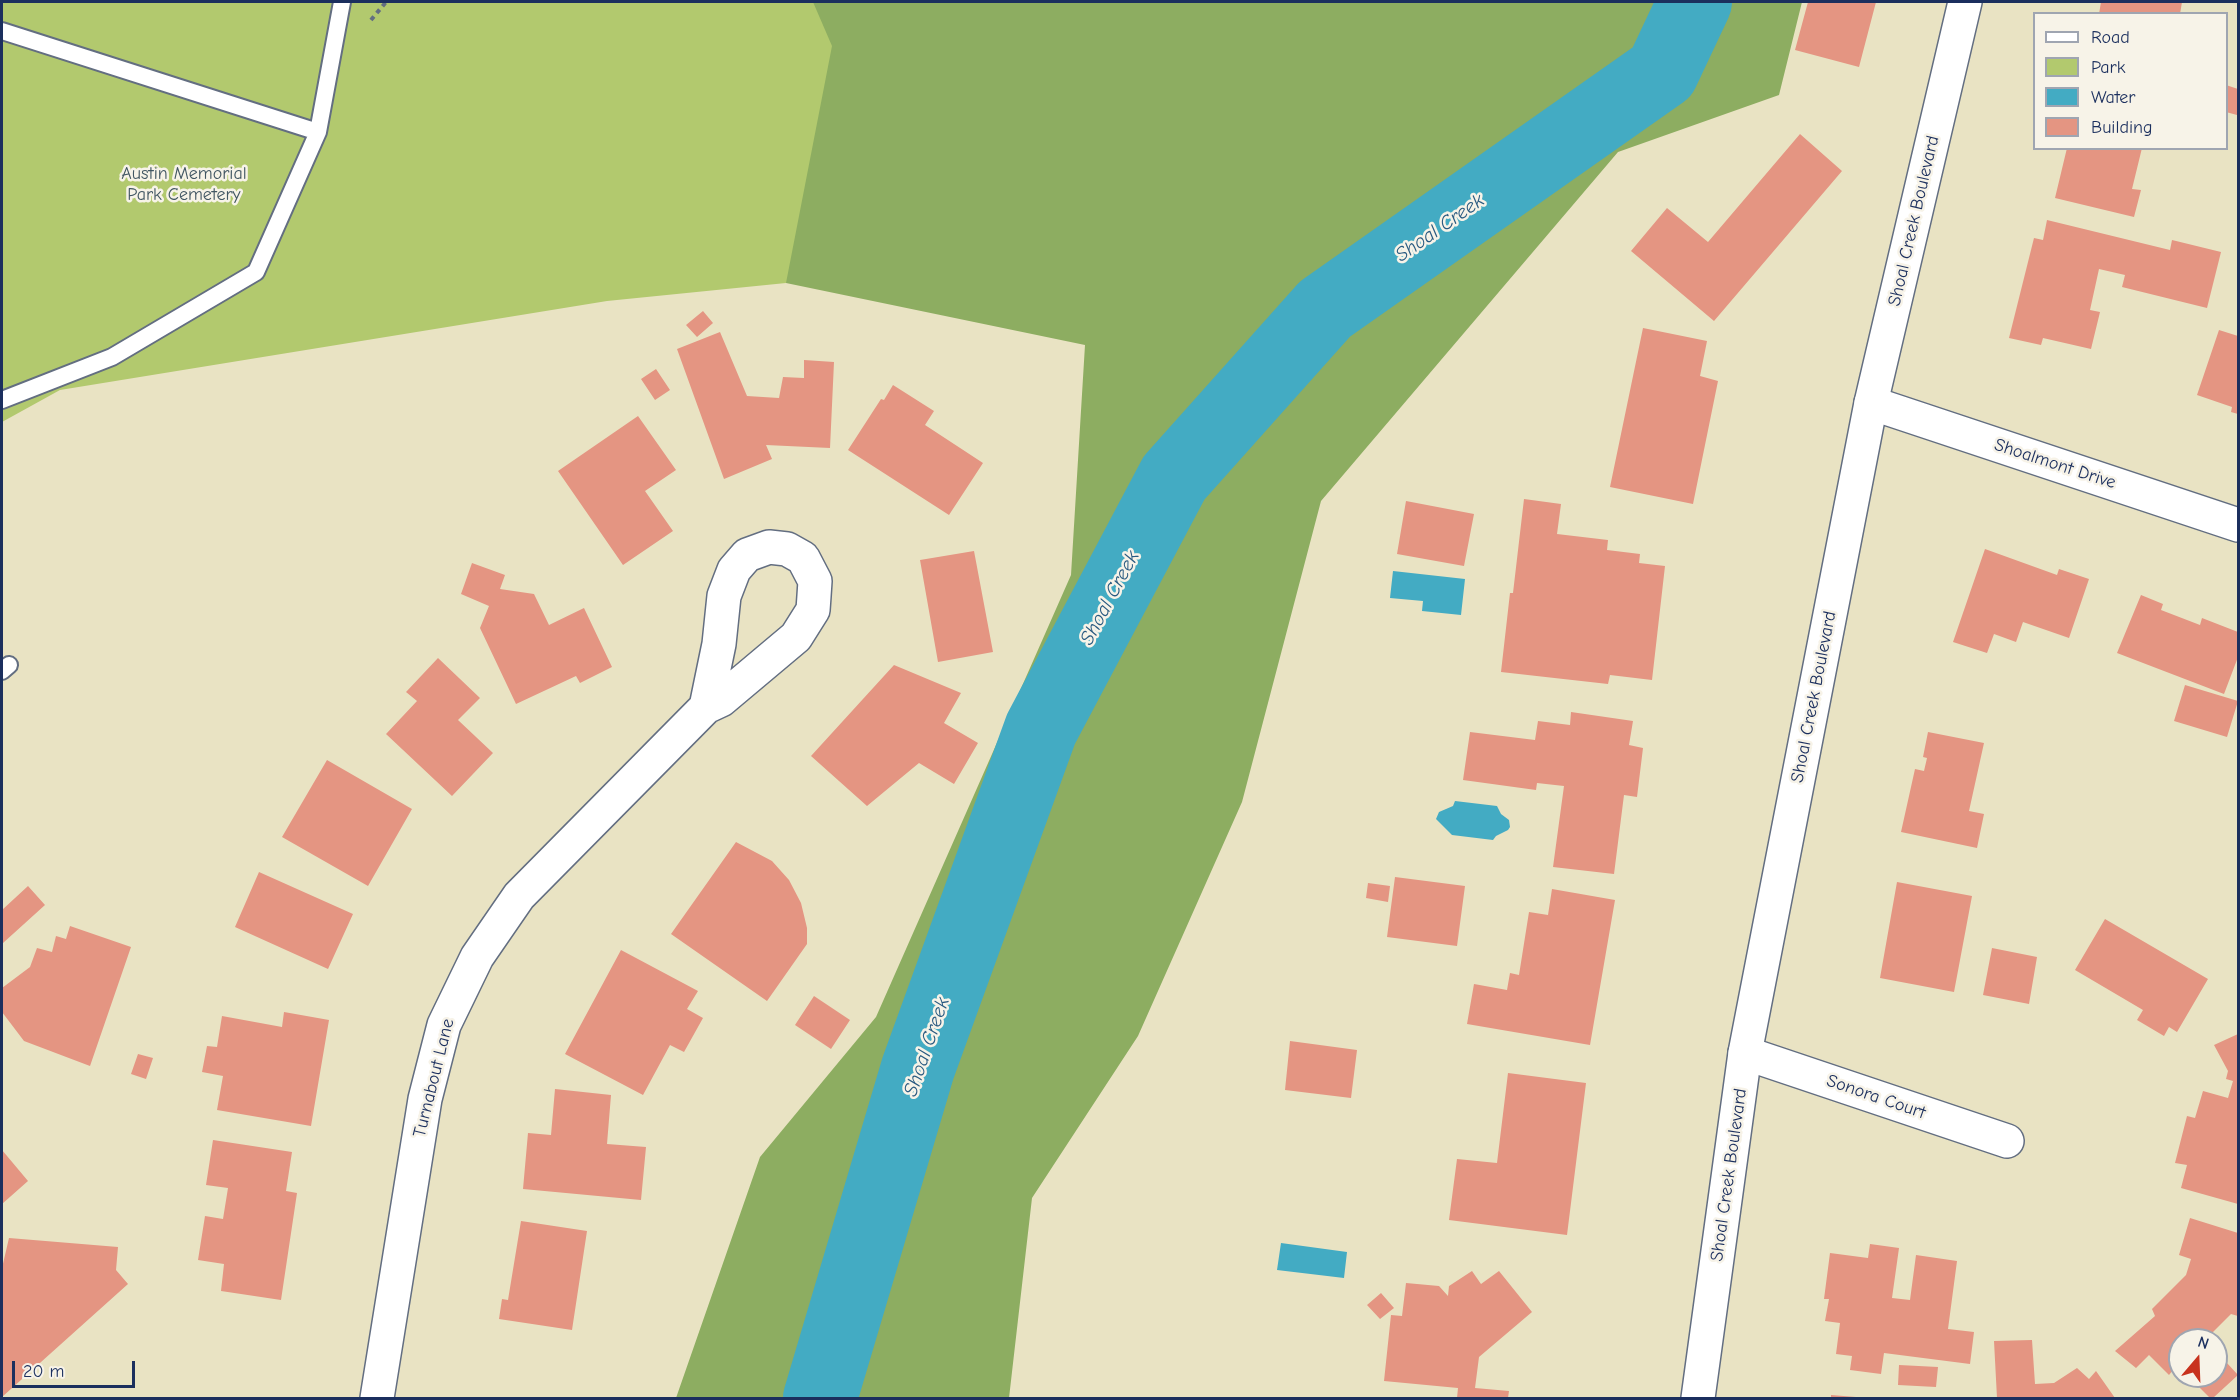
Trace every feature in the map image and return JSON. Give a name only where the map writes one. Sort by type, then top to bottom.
[{"type":"street","name":"Shoal Creek Boulevard","points":[[1698,1398],[1745,1053],[1871,404],[1965,2]]},
{"type":"street","name":"Shoalmont Drive","points":[[1871,404],[2238,525]]},
{"type":"street","name":"Turnabout Lane","points":[[377,1398],[425,1099],[444,1025],[477,957],[519,896],[706,707],[721,700],[796,636],[813,610],[815,581],[803,558],[787,549],[770,547],[747,555],[734,570],[724,596],[706,707]]},
{"type":"street","name":"Sonora Court","points":[[1745,1053],[2007,1141]]},
{"type":"lane","points":[[2,400],[112,357],[256,272],[318,132],[342,2]]},
{"type":"lane","points":[[2,31],[318,132]]},
{"type":"green space","name":"Austin Memorial Park Cemetery","points":[[2,2],[1695,2],[786,283],[607,301],[60,390],[2,422]]},
{"type":"green space","points":[[813,2],[1802,2],[1779,95],[1618,152],[1321,501],[1242,802],[1138,1036],[1032,1198],[1009,1398],[676,1398],[760,1157],[876,1017],[1071,575],[1085,345],[786,283],[832,46]]},
{"type":"water","points":[[1393,571],[1465,579],[1461,615],[1422,611],[1423,601],[1390,598]]},
{"type":"water","points":[[1455,801],[1497,806],[1501,814],[1509,820],[1510,827],[1493,840],[1452,835],[1436,819],[1439,812],[1453,806]]},
{"type":"water","points":[[1281,1243],[1347,1252],[1344,1278],[1277,1270]]},
{"type":"building","points":[[1808,2],[1876,2],[1859,67],[1795,50]]},
{"type":"building","points":[[2101,2],[2182,2],[2180,12],[2099,12]]},
{"type":"building","points":[[2228,86],[2238,89],[2237,115],[2228,113]]},
{"type":"building","points":[[1800,134],[1842,171],[1714,321],[1631,251],[1667,208],[1708,242]]},
{"type":"building","points":[[2067,150],[2142,150],[2132,189],[2141,190],[2134,217],[2055,198]]},
{"type":"building","points":[[2047,220],[2170,250],[2172,240],[2221,252],[2207,308],[2122,287],[2125,275],[2099,269],[2090,310],[2100,312],[2091,349],[2043,338],[2041,345],[2009,338],[2034,238],[2043,240]]},
{"type":"building","points":[[703,311],[713,323],[697,337],[686,325]]},
{"type":"building","points":[[1643,328],[1707,341],[1700,376],[1718,381],[1693,504],[1610,487]]},
{"type":"building","points":[[2219,330],[2238,336],[2238,414],[2231,412],[2232,407],[2197,395]]},
{"type":"building","points":[[720,332],[747,396],[779,398],[783,377],[804,378],[804,360],[834,362],[830,448],[766,445],[772,459],[724,479],[677,349]]},
{"type":"building","points":[[656,369],[670,390],[655,400],[641,379]]},
{"type":"building","points":[[893,385],[934,411],[925,425],[983,463],[949,515],[848,450],[881,399],[884,400]]},
{"type":"building","points":[[638,416],[676,470],[645,491],[673,531],[623,565],[558,471]]},
{"type":"building","points":[[1524,499],[1561,504],[1557,534],[1608,540],[1607,550],[1640,554],[1639,563],[1665,566],[1652,680],[1610,675],[1608,684],[1501,672]]},
{"type":"building","points":[[1406,501],[1474,514],[1464,566],[1397,554]]},
{"type":"building","points":[[1985,549],[2057,575],[2059,569],[2089,579],[2069,638],[2023,622],[2016,642],[1994,634],[1987,653],[1953,642]]},
{"type":"building","points":[[974,551],[993,652],[938,662],[920,560]]},
{"type":"building","points":[[472,563],[505,575],[500,589],[534,594],[549,625],[584,608],[612,667],[580,683],[576,676],[516,704],[480,628],[489,606],[461,594]]},
{"type":"building","points":[[2141,595],[2163,604],[2161,610],[2200,625],[2202,618],[2238,632],[2238,657],[2224,694],[2117,653]]},
{"type":"building","points":[[438,658],[480,698],[458,720],[493,753],[452,796],[386,734],[417,701],[406,692]]},
{"type":"building","points":[[894,665],[961,693],[944,723],[978,743],[954,784],[919,763],[867,806],[811,756]]},
{"type":"building","points":[[2185,685],[2238,701],[2227,737],[2174,721]]},
{"type":"building","points":[[1571,712],[1633,721],[1629,745],[1643,748],[1637,797],[1624,795],[1614,874],[1553,867],[1564,786],[1537,783],[1536,790],[1463,780],[1470,732],[1535,740],[1538,721],[1570,725]]},
{"type":"building","points":[[1928,732],[1984,743],[1969,811],[1984,814],[1977,848],[1901,832],[1915,769],[1924,771],[1927,758],[1923,757]]},
{"type":"building","points":[[327,760],[412,809],[368,886],[282,837]]},
{"type":"building","points":[[736,842],[772,861],[789,880],[801,903],[807,928],[807,944],[767,1001],[671,934]]},
{"type":"building","points":[[259,872],[353,914],[328,969],[235,927]]},
{"type":"building","points":[[1395,877],[1465,886],[1457,946],[1387,937]]},
{"type":"building","points":[[1897,882],[1972,896],[1954,992],[1880,978]]},
{"type":"building","points":[[1368,883],[1390,886],[1388,902],[1366,898]]},
{"type":"building","points":[[28,886],[45,905],[3,943],[2,910]]},
{"type":"building","points":[[1552,889],[1615,900],[1590,1045],[1467,1024],[1474,984],[1507,990],[1510,973],[1519,975],[1529,912],[1548,915]]},
{"type":"building","points":[[2105,919],[2208,979],[2177,1032],[2169,1027],[2164,1036],[2137,1020],[2143,1010],[2075,970]]},
{"type":"building","points":[[70,926],[131,947],[90,1066],[24,1041],[2,1012],[2,988],[30,967],[37,948],[52,952],[56,936],[66,939]]},
{"type":"building","points":[[1992,948],[2037,957],[2029,1004],[1983,995]]},
{"type":"building","points":[[621,950],[698,991],[687,1009],[703,1018],[684,1052],[670,1045],[643,1095],[565,1054]]},
{"type":"building","points":[[814,996],[850,1020],[831,1049],[795,1025]]},
{"type":"building","points":[[284,1012],[329,1020],[311,1126],[217,1110],[223,1076],[202,1072],[207,1046],[217,1047],[222,1016],[282,1027]]},
{"type":"building","points":[[2238,1034],[2238,1204],[2181,1188],[2187,1165],[2175,1163],[2187,1116],[2195,1118],[2203,1091],[2228,1098],[2233,1081],[2226,1079],[2228,1071],[2214,1045]]},
{"type":"building","points":[[1290,1041],[1357,1050],[1351,1098],[1285,1090]]},
{"type":"building","points":[[138,1054],[153,1058],[146,1079],[131,1074]]},
{"type":"building","points":[[1508,1073],[1586,1083],[1567,1235],[1449,1220],[1457,1159],[1497,1163]]},
{"type":"building","points":[[555,1089],[611,1095],[607,1144],[646,1147],[641,1200],[523,1189],[528,1133],[551,1135]]},
{"type":"building","points":[[213,1140],[292,1152],[286,1191],[297,1193],[281,1300],[221,1291],[224,1264],[198,1260],[205,1216],[223,1219],[228,1188],[206,1185]]},
{"type":"building","points":[[2,1150],[28,1181],[2,1204]]},
{"type":"building","points":[[2190,1218],[2238,1233],[2238,1316],[2231,1314],[2217,1328],[2168,1328],[2168,1374],[2149,1355],[2136,1368],[2115,1351],[2155,1316],[2152,1309],[2186,1275],[2191,1259],[2179,1255]]},
{"type":"building","points":[[521,1221],[587,1231],[572,1330],[499,1319],[502,1299],[508,1300]]},
{"type":"building","points":[[9,1238],[118,1247],[116,1270],[128,1284],[2,1397],[2,1268]]},
{"type":"building","points":[[1870,1244],[1899,1248],[1892,1298],[1910,1300],[1916,1255],[1957,1261],[1948,1329],[1974,1332],[1970,1364],[1884,1353],[1881,1374],[1850,1370],[1852,1356],[1836,1354],[1840,1323],[1825,1321],[1829,1299],[1824,1299],[1830,1253],[1868,1258]]},
{"type":"building","points":[[1472,1271],[1481,1284],[1499,1271],[1532,1312],[1479,1357],[1475,1388],[1509,1391],[1508,1398],[1457,1398],[1458,1388],[1384,1381],[1391,1315],[1402,1316],[1406,1283],[1439,1286],[1448,1296],[1449,1286]]},
{"type":"building","points":[[1381,1293],[1394,1308],[1380,1319],[1367,1305]]},
{"type":"building","points":[[2032,1340],[2035,1384],[2054,1383],[2077,1368],[2089,1379],[2096,1371],[2115,1398],[1997,1398],[1994,1341]]},
{"type":"building","points":[[2228,1364],[2238,1375],[2228,1384]]},
{"type":"building","points":[[1899,1365],[1938,1367],[1936,1387],[1898,1385]]},
{"type":"building","points":[[2200,1388],[2224,1388],[2213,1398],[2210,1398]]},
{"type":"building","points":[[1831,1395],[1856,1397],[1856,1398],[1831,1398]]},
{"type":"waterway","name":"Shoal Creek","points":[[820,1398],[918,1068],[1041,729],[1174,478],[1325,309],[1662,72],[1695,2]]}]
